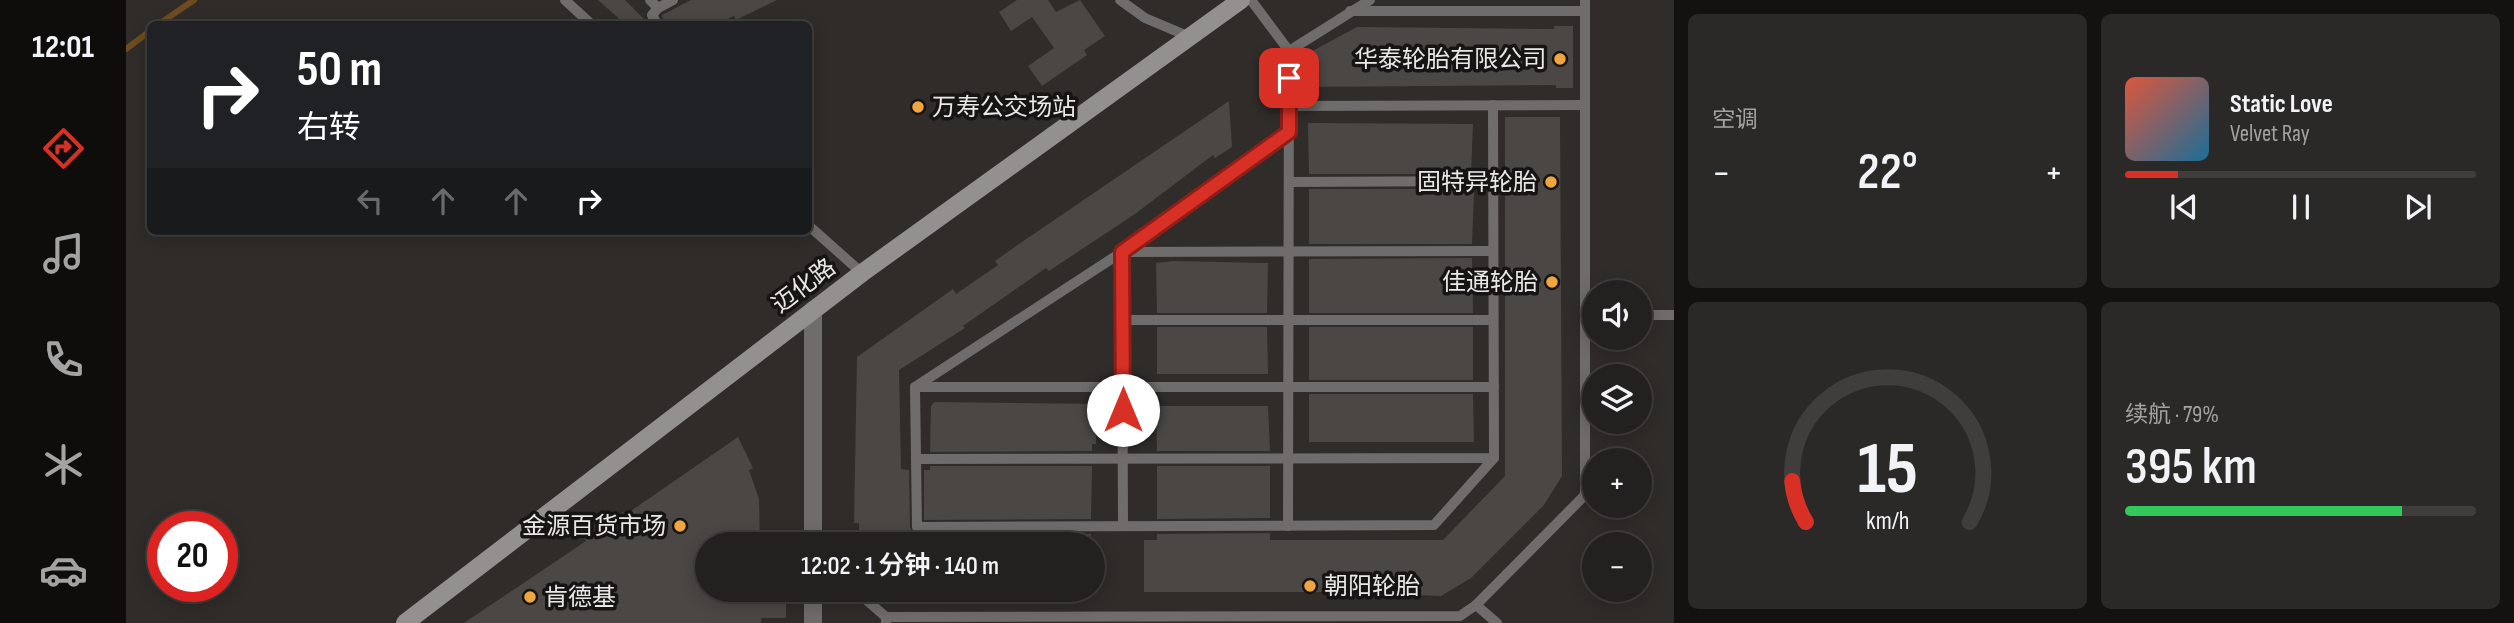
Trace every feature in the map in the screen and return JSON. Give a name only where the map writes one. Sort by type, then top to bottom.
[{"type":"street","name":"迈化路","points":[[405,623],[862,273],[1241,0]]},
{"type":"street","points":[[813,310],[813,532]]},
{"type":"street","points":[[813,602],[813,623]]},
{"type":"lane","points":[[565,0],[588,21]]},
{"type":"lane","points":[[655,21],[652,15],[654,4],[673,0]]},
{"type":"lane","points":[[1120,0],[1145,18],[1190,37]]},
{"type":"lane","points":[[1251,0],[1289,51],[1288,526]]},
{"type":"lane","points":[[1289,51],[1350,10],[1370,0]]},
{"type":"lane","points":[[1350,10],[1494,5],[1585,6],[1589,280]]},
{"type":"lane","points":[[915,387],[917,527],[1434,525],[1494,458],[1493,105]]},
{"type":"lane","points":[[1289,106],[1585,105]]},
{"type":"lane","points":[[915,387],[1122,252],[1289,132]]},
{"type":"lane","points":[[1289,182],[1493,181]]},
{"type":"lane","points":[[812,229],[862,273]]},
{"type":"lane","points":[[1122,252],[1493,251]]},
{"type":"lane","points":[[1122,252],[1123,526]]},
{"type":"lane","points":[[1652,315],[1674,315]]},
{"type":"lane","points":[[1123,320],[1493,320]]},
{"type":"lane","points":[[867,602],[886,620],[1460,616],[1476,605],[1585,495],[1589,350]]},
{"type":"lane","points":[[915,387],[1494,387]]},
{"type":"lane","points":[[916,459],[1494,458]]},
{"type":"lane","points":[[1476,605],[1497,623]]},
{"type":"building","points":[[598,0],[625,0],[646,21],[622,21]]},
{"type":"building","points":[[691,0],[777,0],[736,20],[734,16],[723,21],[663,21],[662,15]]},
{"type":"building","points":[[1017,0],[1048,0],[1056,12],[1080,0],[1105,36],[1084,50],[1087,55],[1042,86],[1028,66],[1054,48],[1032,17],[1011,31],[999,12]]},
{"type":"building","points":[[1554,26],[1573,26],[1573,88],[1556,88],[1556,85],[1303,87],[1303,56],[1357,27],[1554,29]]},
{"type":"building","points":[[1229,101],[1232,147],[1215,158],[1213,155],[1135,214],[1049,271],[1046,268],[963,326],[965,328],[899,370],[901,469],[909,470],[910,527],[912,532],[859,532],[859,523],[854,523],[857,357],[953,289],[956,294],[998,265],[995,261]]},
{"type":"building","points":[[1505,117],[1560,117],[1562,476],[1544,505],[1471,578],[1441,596],[1418,595],[1418,592],[1144,592],[1144,540],[1157,540],[1157,534],[1270,533],[1270,540],[1443,540],[1505,476]]},
{"type":"building","points":[[1308,123],[1473,124],[1471,174],[1309,174]]},
{"type":"building","points":[[1309,189],[1471,189],[1474,192],[1472,244],[1309,244]]},
{"type":"building","points":[[1472,258],[1473,313],[1309,313],[1309,259]]},
{"type":"building","points":[[1156,263],[1268,263],[1267,313],[1157,313]]},
{"type":"building","points":[[1157,327],[1267,327],[1268,374],[1157,374]]},
{"type":"building","points":[[1309,327],[1473,327],[1473,380],[1309,380]]},
{"type":"building","points":[[1309,394],[1473,394],[1474,442],[1309,442]]},
{"type":"building","points":[[934,402],[1096,404],[1096,444],[1092,444],[1092,451],[930,452],[931,406]]},
{"type":"building","points":[[1156,406],[1268,406],[1270,451],[1157,451]]},
{"type":"building","name":"金源百货市场","points":[[738,437],[753,468],[749,470],[759,499],[760,532],[695,532],[695,602],[786,602],[786,618],[761,618],[761,623],[464,623],[586,541],[584,538],[623,512],[625,515]]},
{"type":"building","points":[[930,466],[1092,466],[1091,519],[924,520],[924,470],[930,470]]},
{"type":"building","points":[[1157,466],[1270,466],[1270,518],[1157,519]]},
{"type":"waterway","points":[[163,21],[194,0]]},
{"type":"waterway","points":[[126,49],[147,33]]},
{"type":"place","name":"华泰轮胎有限公司","points":[[1560,59]]},
{"type":"place","name":"万寿公交场站","points":[[918,107]]},
{"type":"place","name":"固特异轮胎","points":[[1551,182]]},
{"type":"place","name":"佳通轮胎","points":[[1552,282]]},
{"type":"place","name":"金源百货市场","points":[[680,526]]},
{"type":"place","name":"朝阳轮胎","points":[[1310,586]]},
{"type":"place","name":"肯德基","points":[[530,597]]},
{"type":"route","points":[[1123,410],[1122,252],[1289,132],[1289,78]]}]
